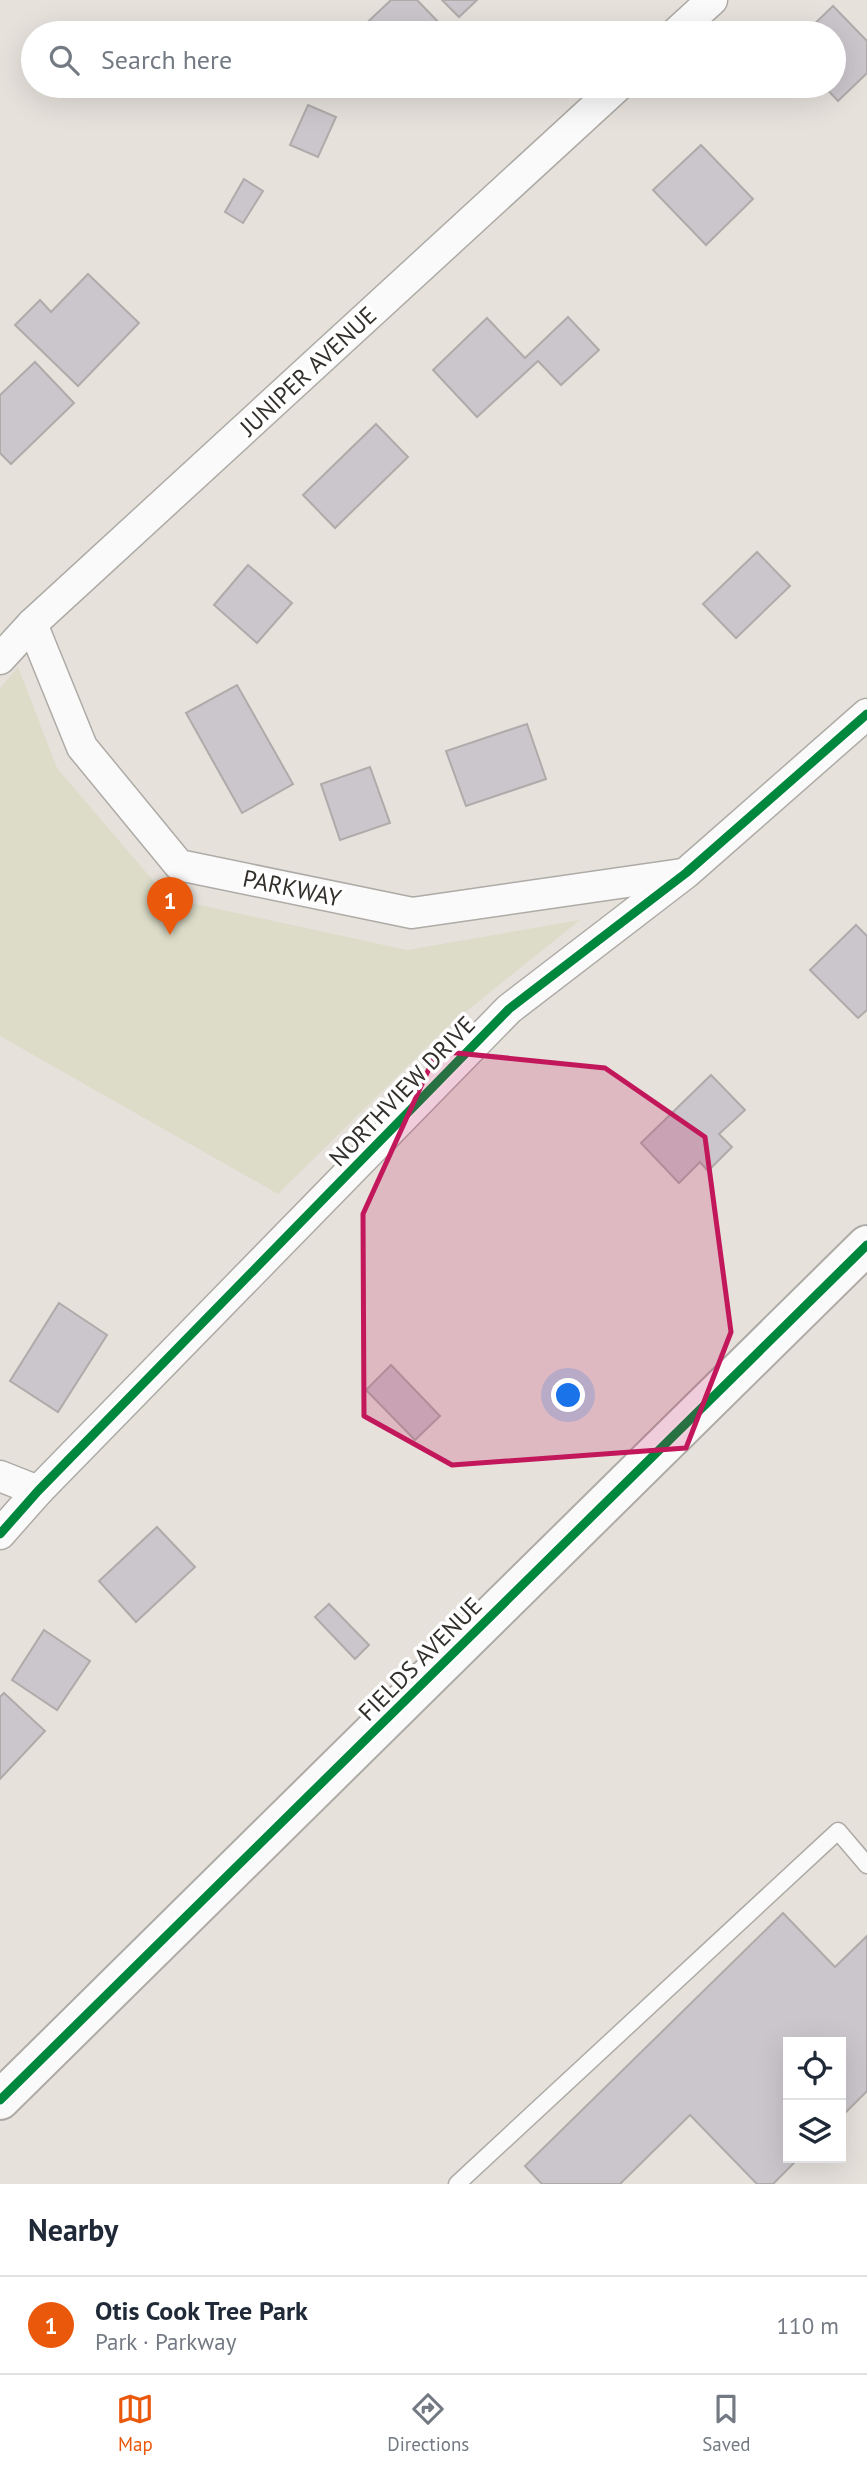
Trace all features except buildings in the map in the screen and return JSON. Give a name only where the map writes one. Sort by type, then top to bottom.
[{"type":"street","points":[[689,21],[712,0]]},
{"type":"street","name":"JUNIPER AVENUE","points":[[0,659],[32,624],[605,98]]},
{"type":"street","name":"PARKWAY","points":[[32,624],[82,747],[178,865],[412,914],[686,873]]},
{"type":"street","name":"NORTHVIEW DRIVE","points":[[0,1534],[38,1491],[509,1009],[686,873],[867,714]]},
{"type":"street","name":"FIELDS AVENUE","points":[[0,2100],[867,1245]]},
{"type":"street","points":[[0,1476],[38,1491]]},
{"type":"lane","points":[[457,2184],[838,1831],[867,1865]]},
{"type":"highlighted area","points":[[437,1051],[605,1068],[705,1137],[731,1332],[686,1448],[452,1465],[364,1416],[363,1214]]},
{"type":"green space","points":[[18,667],[57,768],[168,898],[407,950],[580,920],[448,1026],[278,1194],[0,1036],[0,688]]},
{"type":"cycle path","points":[[0,1534],[38,1491],[509,1009],[686,873],[867,714]]},
{"type":"cycle path","points":[[0,2100],[867,1245]]},
{"type":"place","name":"Otis Cook Tree Park","points":[[170,935]]}]
